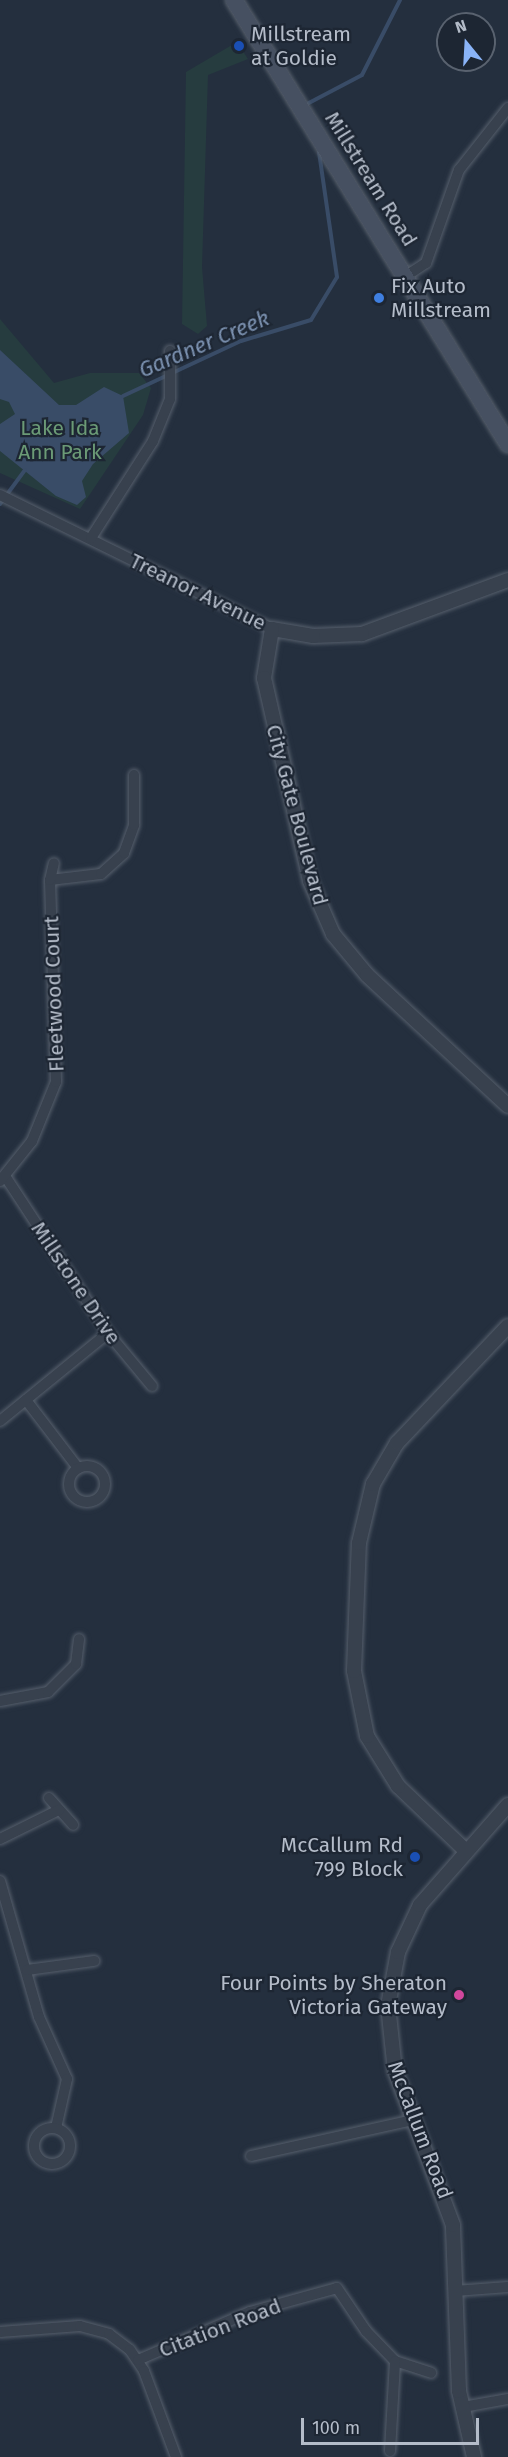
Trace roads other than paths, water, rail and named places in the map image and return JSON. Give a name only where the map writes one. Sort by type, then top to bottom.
[{"type":"main road","name":"Millstream Road","points":[[234,0],[508,444]]},
{"type":"street","points":[[406,276],[426,263],[459,170],[508,108]]},
{"type":"street","points":[[91,538],[159,425],[170,399],[170,351]]},
{"type":"street","name":"Treanor Avenue","points":[[0,495],[272,629],[313,636],[362,634],[508,580]]},
{"type":"street","name":"City Gate Boulevard","points":[[272,629],[265,694],[321,911],[355,963],[508,1106]]},
{"type":"street","points":[[50,880],[100,874],[124,854],[134,825],[134,775]]},
{"type":"street","name":"Fleetwood Court","points":[[2,1178],[42,1123],[56,1082],[50,880],[54,863]]},
{"type":"street","name":"Millstone Drive","points":[[2,1178],[108,1333],[152,1386]]},
{"type":"street","points":[[466,1851],[398,1786],[367,1736],[354,1671],[359,1543],[365,1507],[388,1457],[508,1326]]},
{"type":"street","points":[[0,1421],[108,1333]]},
{"type":"street","points":[[26,1400],[78,1468]]},
{"type":"street","points":[[0,1701],[31,1700],[48,1692],[76,1664],[79,1639]]},
{"type":"street","points":[[49,1798],[73,1825]]},
{"type":"street","name":"McCallum Road","points":[[474,2457],[463,2406],[448,2200],[413,2120],[391,2053],[391,1981],[420,1905],[508,1805]]},
{"type":"street","points":[[0,1839],[59,1810]]},
{"type":"street","points":[[0,1881],[39,2017],[67,2079],[56,2128]]},
{"type":"street","points":[[27,1970],[94,1961]]},
{"type":"street","points":[[251,2156],[413,2120]]},
{"type":"street","points":[[455,2291],[508,2287]]},
{"type":"street","name":"Citation Road","points":[[138,2360],[250,2312],[337,2288],[366,2331],[395,2361]]},
{"type":"street","points":[[0,2332],[97,2329],[138,2360],[176,2457]]},
{"type":"street","points":[[390,2451],[395,2361],[431,2373]]},
{"type":"street","points":[[463,2406],[508,2399]]},
{"type":"water","name":"Lake Ida Ann Park","points":[[0,350],[59,405],[76,405],[104,387],[123,396],[129,433],[93,464],[82,481],[86,497],[77,505],[56,496],[0,451],[0,424],[15,414],[9,402],[0,399]]},
{"type":"waterway","name":"Gardner Creek","points":[[305,105],[362,75],[400,0]]},
{"type":"waterway","name":"Gardner Creek","points":[[123,396],[241,341],[311,320],[337,277],[319,152]]},
{"type":"waterway","points":[[0,504],[25,470]]},
{"type":"place","name":"Millstream at Goldie","points":[[239,46]]},
{"type":"place","name":"Fix Auto Millstream","points":[[379,298]]},
{"type":"place","name":"McCallum Rd 799 Block","points":[[415,1857]]},
{"type":"place","name":"Four Points by Sheraton Victoria Gateway","points":[[459,1995]]}]
